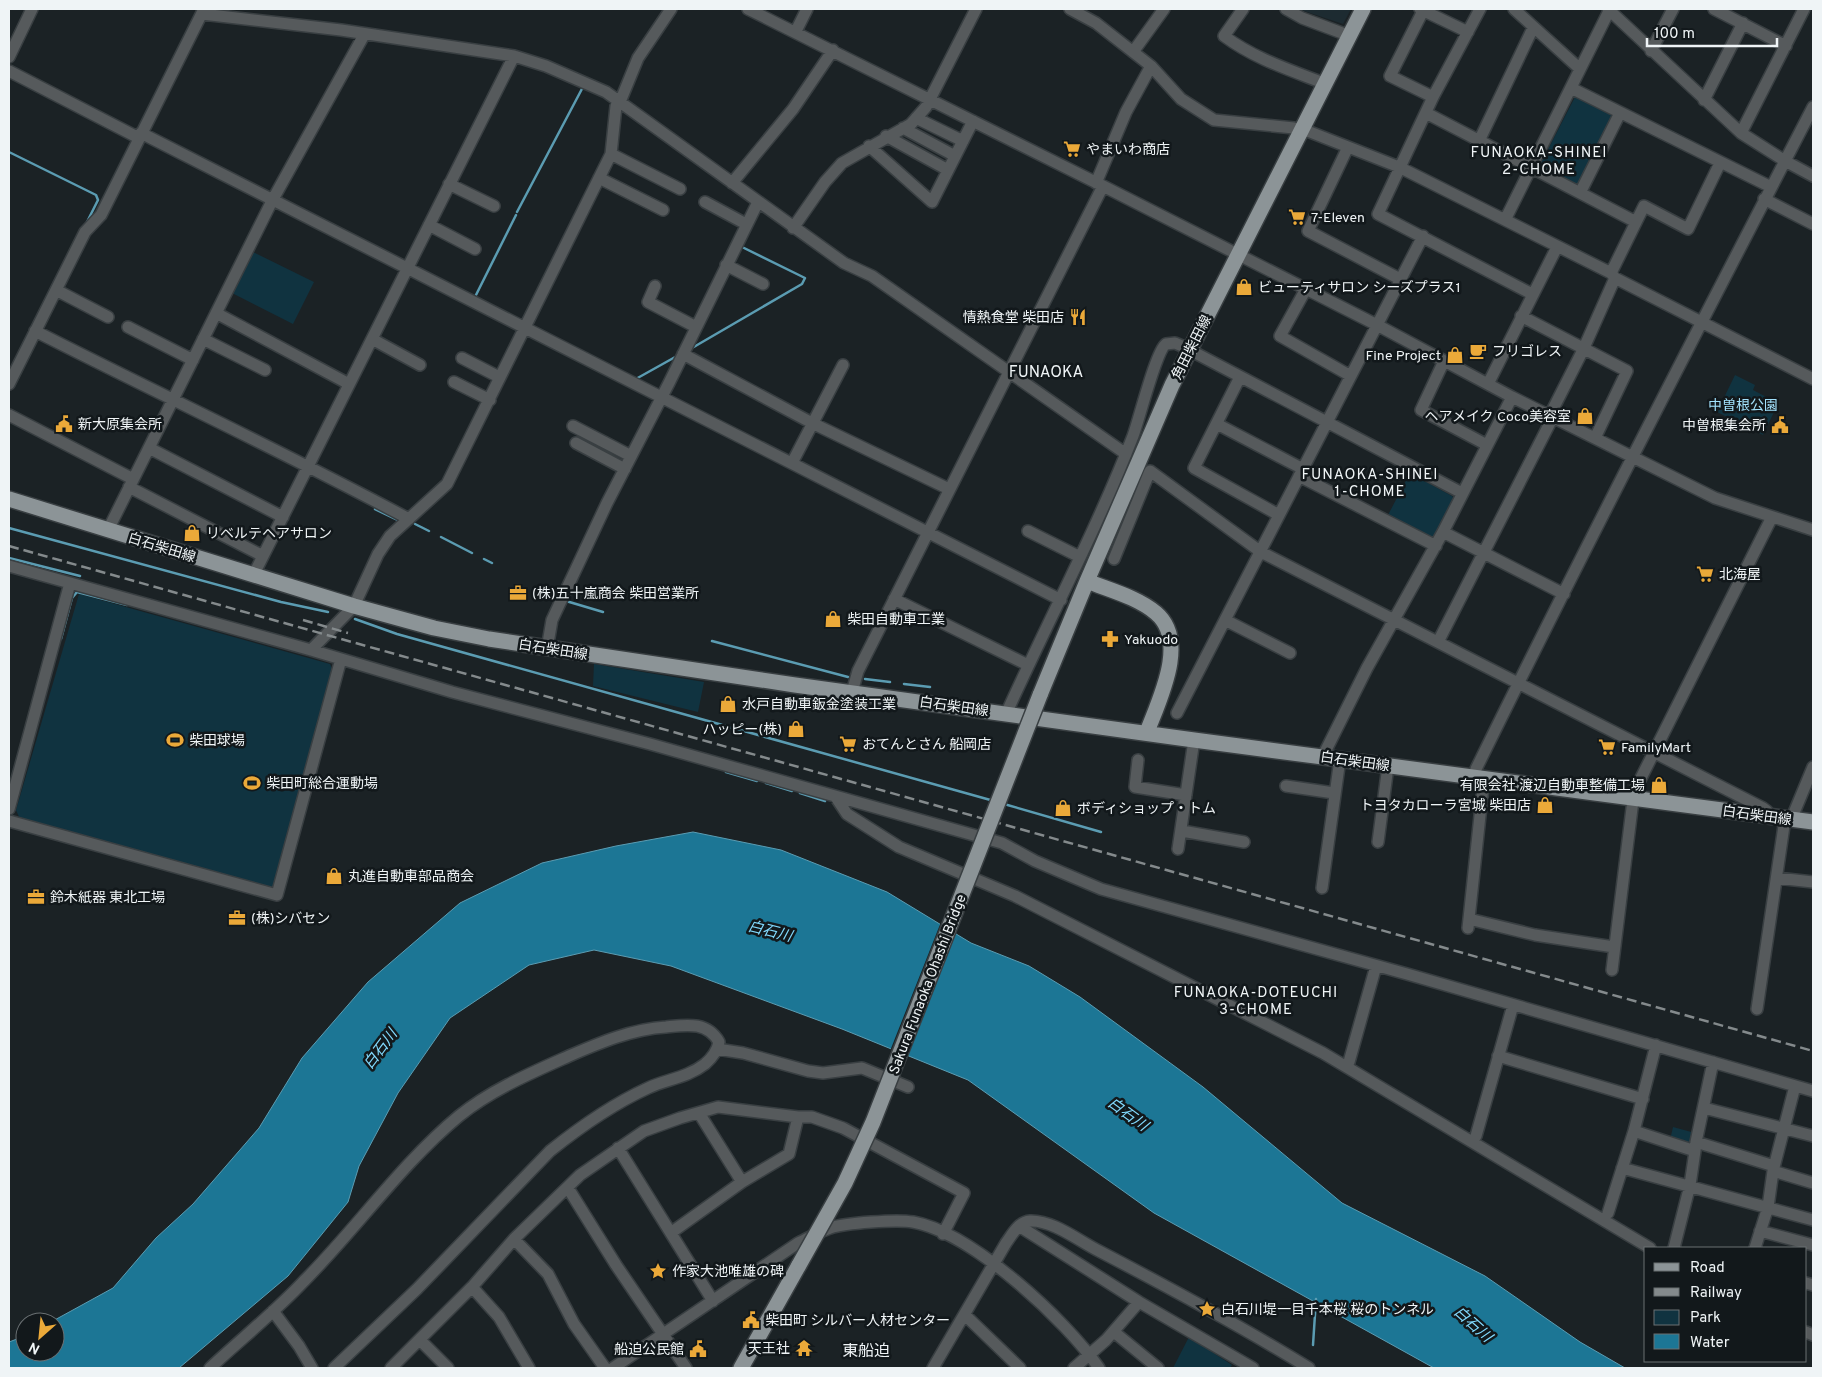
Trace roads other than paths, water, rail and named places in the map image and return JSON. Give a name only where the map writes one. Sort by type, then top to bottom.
[{"type":"main road","name":"角田柴田線","points":[[1040,695],[1087,580],[1172,385],[1364,9]]},
{"type":"main road","name":"白石柴田線","points":[[9,499],[354,606],[434,628],[547,649],[1194,740],[1813,822]]},
{"type":"main road","points":[[1087,580],[1148,607],[1163,620],[1168,628],[1172,639],[1172,654],[1166,680],[1147,732]]},
{"type":"main road","name":"Sakura Funaoka Ohashi Bridge","points":[[741,1368],[845,1184],[873,1122],[1040,695]]},
{"type":"street","points":[[9,57],[32,9]]},
{"type":"street","points":[[311,650],[354,606],[378,554],[390,536],[447,484],[611,154],[616,106],[620,102],[638,58],[671,9]]},
{"type":"street","points":[[748,9],[796,31],[929,100],[1100,184],[1377,325],[1512,397],[1715,498],[1813,530]]},
{"type":"street","points":[[796,31],[808,9]]},
{"type":"street","points":[[793,228],[825,182],[842,163],[886,136],[903,128],[916,118],[929,100],[976,9]]},
{"type":"street","points":[[1070,9],[1096,23],[1151,66],[1181,99],[1214,120],[1302,130],[1398,167],[1613,275],[1813,379]]},
{"type":"street","points":[[1133,52],[1164,9]]},
{"type":"street","points":[[1243,9],[1224,36],[1242,49],[1266,62],[1326,84]]},
{"type":"street","points":[[1286,9],[1302,18],[1350,36]]},
{"type":"street","points":[[1433,97],[1390,76],[1422,9],[1468,32]]},
{"type":"street","points":[[1480,9],[1398,167],[1378,214],[1532,294]]},
{"type":"street","points":[[1514,9],[1580,69]]},
{"type":"street","points":[[1651,51],[1673,9]]},
{"type":"street","points":[[1714,9],[1786,46]]},
{"type":"street","points":[[1741,132],[1804,9]]},
{"type":"street","points":[[1505,220],[1608,10],[1741,132],[1785,161],[1813,176]]},
{"type":"street","points":[[9,384],[85,232],[101,215],[203,11],[514,56],[586,81],[620,102],[844,264],[872,276],[1009,370],[1126,454]]},
{"type":"street","points":[[1704,100],[1743,23]]},
{"type":"street","points":[[1478,140],[1533,28]]},
{"type":"street","points":[[108,530],[272,201],[364,35]]},
{"type":"street","points":[[732,183],[793,109],[833,50]]},
{"type":"street","points":[[253,576],[514,56]]},
{"type":"street","points":[[852,692],[858,671],[1100,184],[1126,112],[1151,66]]},
{"type":"street","points":[[9,71],[272,201],[1061,600]]},
{"type":"street","points":[[1571,88],[1772,187]]},
{"type":"street","points":[[1614,947],[1535,936],[1468,923],[1479,777],[1476,769],[1632,456],[1813,107]]},
{"type":"street","points":[[1426,113],[1636,222]]},
{"type":"street","points":[[1580,193],[1620,113]]},
{"type":"street","points":[[916,118],[963,141]]},
{"type":"street","points":[[869,146],[932,202],[973,121]]},
{"type":"street","points":[[903,128],[955,156]]},
{"type":"street","points":[[886,136],[948,170]]},
{"type":"street","points":[[1348,147],[1308,231],[1400,279]]},
{"type":"street","points":[[611,154],[680,189]]},
{"type":"street","points":[[1438,642],[1484,553],[1583,350],[1613,275],[1644,206],[1688,229],[1720,163]]},
{"type":"street","points":[[599,178],[663,210]]},
{"type":"street","points":[[449,184],[494,206]]},
{"type":"street","points":[[1764,199],[1813,224]]},
{"type":"street","points":[[705,202],[746,224]]},
{"type":"street","points":[[547,649],[552,620],[631,456],[758,202]]},
{"type":"street","points":[[429,225],[474,249]]},
{"type":"street","points":[[1177,713],[1261,552],[1349,375],[1423,236]]},
{"type":"street","points":[[1488,384],[1557,247]]},
{"type":"street","points":[[726,265],[763,284]]},
{"type":"street","points":[[655,286],[648,302],[696,327]]},
{"type":"street","points":[[1306,289],[1280,336],[1349,375]]},
{"type":"street","points":[[56,290],[108,317]]},
{"type":"street","points":[[216,313],[349,384]]},
{"type":"street","points":[[1521,316],[1583,350],[1628,371],[1595,438]]},
{"type":"street","points":[[128,327],[192,360]]},
{"type":"street","points":[[35,331],[409,519]]},
{"type":"street","points":[[203,339],[266,370]]},
{"type":"street","points":[[372,339],[420,364]]},
{"type":"street","points":[[1006,714],[1061,600],[1126,454],[1162,347],[1175,343],[1190,350],[1462,493]]},
{"type":"street","points":[[683,354],[812,422],[948,489]]},
{"type":"street","points":[[462,358],[499,378]]},
{"type":"street","points":[[1444,361],[1421,410],[1487,445]]},
{"type":"street","points":[[792,463],[843,365]]},
{"type":"street","points":[[1240,377],[1194,468],[1278,516]]},
{"type":"street","points":[[454,382],[490,400]]},
{"type":"street","points":[[1323,756],[1394,620],[1436,546],[1512,397]]},
{"type":"street","points":[[9,415],[263,556]]},
{"type":"street","points":[[1217,424],[1436,546]]},
{"type":"street","points":[[573,426],[631,456]]},
{"type":"street","points":[[576,443],[625,469]]},
{"type":"street","points":[[149,448],[283,517]]},
{"type":"street","points":[[1114,558],[1150,471],[1261,552],[1763,808],[1768,811],[1768,817]]},
{"type":"street","points":[[1612,970],[1633,798],[1653,753],[1772,517]]},
{"type":"street","points":[[1028,531],[1080,557]]},
{"type":"street","points":[[1443,532],[1564,594]]},
{"type":"street","points":[[9,566],[311,650],[452,692],[650,744],[1002,843],[1035,861],[1101,889],[1813,1091]]},
{"type":"street","points":[[9,808],[70,583]]},
{"type":"street","points":[[894,599],[1028,665]]},
{"type":"street","points":[[1225,620],[1290,653]]},
{"type":"street","points":[[9,821],[277,895],[341,659]]},
{"type":"street","points":[[1178,849],[1194,740]]},
{"type":"street","points":[[1322,888],[1340,759]]},
{"type":"street","points":[[1138,760],[1135,787],[1186,795]]},
{"type":"street","points":[[1378,842],[1388,766]]},
{"type":"street","points":[[1757,1009],[1788,819],[1813,767]]},
{"type":"street","points":[[1286,786],[1334,794]]},
{"type":"street","points":[[837,798],[847,814],[899,847],[1015,896],[1323,1053],[1648,1247]]},
{"type":"street","points":[[1182,832],[1244,842]]},
{"type":"street","points":[[1777,878],[1813,882]]},
{"type":"street","points":[[1350,1062],[1376,966]]},
{"type":"street","points":[[1476,1136],[1513,1005]]},
{"type":"street","points":[[210,1368],[304,1282],[435,1140],[460,1116],[495,1092],[574,1054],[635,1031],[699,1025],[716,1036],[719,1042],[712,1057],[693,1072],[648,1087],[575,1131],[550,1150],[417,1289],[334,1368]]},
{"type":"street","points":[[1608,1213],[1634,1131],[1656,1045]]},
{"type":"street","points":[[717,1049],[743,1053],[808,1072],[823,1073],[862,1068],[908,1087]]},
{"type":"street","points":[[1498,1056],[1643,1099]]},
{"type":"street","points":[[1674,1247],[1690,1185],[1695,1146],[1713,1062]]},
{"type":"street","points":[[1755,1247],[1768,1207],[1773,1169],[1794,1086]]},
{"type":"street","points":[[391,1368],[472,1286],[514,1239],[580,1175],[644,1131],[718,1108],[812,1117],[842,1128],[964,1194],[943,1234]]},
{"type":"street","points":[[1704,1108],[1813,1136]]},
{"type":"street","points":[[699,1113],[742,1182]]},
{"type":"street","points":[[672,1232],[742,1182],[790,1154],[798,1117]]},
{"type":"street","points":[[1634,1131],[1695,1146],[1813,1183]]},
{"type":"street","points":[[618,1148],[672,1232],[713,1301]]},
{"type":"street","points":[[1622,1168],[1813,1220]]},
{"type":"street","points":[[568,1188],[616,1265],[686,1368]]},
{"type":"street","points":[[613,1368],[798,1243],[830,1228],[902,1221],[914,1222],[943,1234],[994,1262],[1046,1310],[1099,1368]]},
{"type":"street","points":[[933,1368],[966,1315],[994,1262],[1019,1226],[1029,1221],[1042,1222],[1059,1230],[1146,1276],[1309,1368]]},
{"type":"street","points":[[1019,1226],[1237,1364],[1253,1368]]},
{"type":"street","points":[[1760,1231],[1813,1245]]},
{"type":"street","points":[[514,1239],[548,1274],[574,1324],[605,1368]]},
{"type":"street","points":[[472,1286],[499,1317],[529,1368]]},
{"type":"street","points":[[1074,1368],[1114,1332],[1139,1302]]},
{"type":"street","points":[[272,1312],[294,1339],[312,1368]]},
{"type":"street","points":[[966,1315],[1020,1368]]},
{"type":"street","points":[[1114,1332],[1158,1368]]},
{"type":"street","points":[[420,1340],[448,1368]]},
{"type":"water","name":"白石川","points":[[693,832],[781,850],[887,892],[971,943],[1029,966],[1080,997],[1203,1087],[1342,1203],[1485,1276],[1580,1342],[1625,1368],[1434,1368],[1154,1213],[968,1080],[842,1029],[671,966],[594,950],[529,965],[450,1018],[398,1093],[359,1166],[348,1202],[288,1276],[179,1368],[9,1368],[9,1342],[15,1340],[15,1362],[65,1362],[65,1314],[113,1288],[156,1238],[193,1204],[259,1128],[302,1058],[368,982],[460,903],[542,863],[616,846]]},
{"type":"waterway","points":[[517,212],[584,85]]},
{"type":"waterway","points":[[9,152],[96,195],[98,200],[86,224]]},
{"type":"waterway","points":[[476,295],[516,215]]},
{"type":"waterway","points":[[692,348],[802,284],[805,278],[740,246]]},
{"type":"waterway","points":[[634,380],[677,356]]},
{"type":"waterway","points":[[375,509],[398,520]]},
{"type":"waterway","points":[[415,524],[429,531]]},
{"type":"waterway","points":[[9,528],[281,602],[328,612]]},
{"type":"waterway","points":[[441,537],[472,553]]},
{"type":"waterway","points":[[9,558],[80,576]]},
{"type":"waterway","points":[[484,559],[492,563]]},
{"type":"waterway","points":[[61,639],[72,598],[77,592],[127,605]]},
{"type":"waterway","points":[[566,601],[603,612]]},
{"type":"waterway","points":[[355,619],[397,634],[994,801]]},
{"type":"waterway","points":[[712,641],[848,677]]},
{"type":"waterway","points":[[865,679],[890,682]]},
{"type":"waterway","points":[[904,684],[930,687]]},
{"type":"waterway","points":[[726,772],[757,781]]},
{"type":"waterway","points":[[766,783],[792,791]]},
{"type":"waterway","points":[[800,793],[825,801]]},
{"type":"waterway","points":[[1004,804],[1101,832]]},
{"type":"waterway","points":[[1313,1345],[1316,1299]]},
{"type":"railway","points":[[9,546],[1813,1051]]},
{"type":"railway","points":[[303,620],[348,633]]},
{"type":"place","name":"やまいわ商店","points":[[1072,149]]},
{"type":"place","name":"7-Eleven","points":[[1297,217]]},
{"type":"place","name":"ビューティサロン シーズプラス1","points":[[1244,287]]},
{"type":"place","name":"情熱食堂 柴田店","points":[[1078,317]]},
{"type":"place","name":"フリゴレス","points":[[1478,351]]},
{"type":"place","name":"Fine Project","points":[[1455,355]]},
{"type":"place","name":"ヘアメイク Coco美容室","points":[[1585,416]]},
{"type":"place","name":"新大原集会所","points":[[64,424]]},
{"type":"place","name":"中曽根集会所","points":[[1780,425]]},
{"type":"place","name":"リベルテヘアサロン","points":[[192,533]]},
{"type":"place","name":"北海屋","points":[[1705,574]]},
{"type":"place","name":"(株)五十嵐商会 柴田営業所","points":[[518,593]]},
{"type":"place","name":"柴田自動車工業","points":[[833,619]]},
{"type":"place","name":"Yakuodo","points":[[1110,639]]},
{"type":"place","name":"水戸自動車鈑金塗装工業","points":[[728,704]]},
{"type":"place","name":"ハッピー(株)","points":[[796,729]]},
{"type":"place","name":"柴田球場","points":[[175,740]]},
{"type":"place","name":"おてんとさん 船岡店","points":[[848,744]]},
{"type":"place","name":"FamilyMart","points":[[1607,747]]},
{"type":"place","name":"柴田町総合運動場","points":[[252,783]]},
{"type":"place","name":"有限会社 渡辺自動車整備工場","points":[[1659,785]]},
{"type":"place","name":"トヨタカローラ宮城 柴田店","points":[[1545,805]]},
{"type":"place","name":"ボディショップ・トム","points":[[1063,808]]},
{"type":"place","name":"丸進自動車部品商会","points":[[334,876]]},
{"type":"place","name":"鈴木紙器 東北工場","points":[[36,897]]},
{"type":"place","name":"(株)シバセン","points":[[237,918]]},
{"type":"place","name":"作家大池唯雄の碑","points":[[658,1271]]},
{"type":"place","name":"白石川堤一目千本桜 桜のトンネル","points":[[1207,1309]]},
{"type":"place","name":"柴田町 シルバー人材センター","points":[[751,1320]]},
{"type":"place","name":"天王社","points":[[804,1348]]},
{"type":"place","name":"船迫公民館","points":[[698,1349]]},
{"type":"district","name":"FUNAOKA-SHINEI 2-CHOME","points":[[1539,160]]},
{"type":"district","name":"FUNAOKA","points":[[1046,371]]},
{"type":"district","name":"FUNAOKA-SHINEI 1-CHOME","points":[[1370,482]]},
{"type":"district","name":"FUNAOKA-DOTEUCHI 3-CHOME","points":[[1256,1000]]},
{"type":"district","name":"東船迫","points":[[866,1350]]},
{"type":"park label","name":"中曽根公園","points":[[1743,405]]}]
